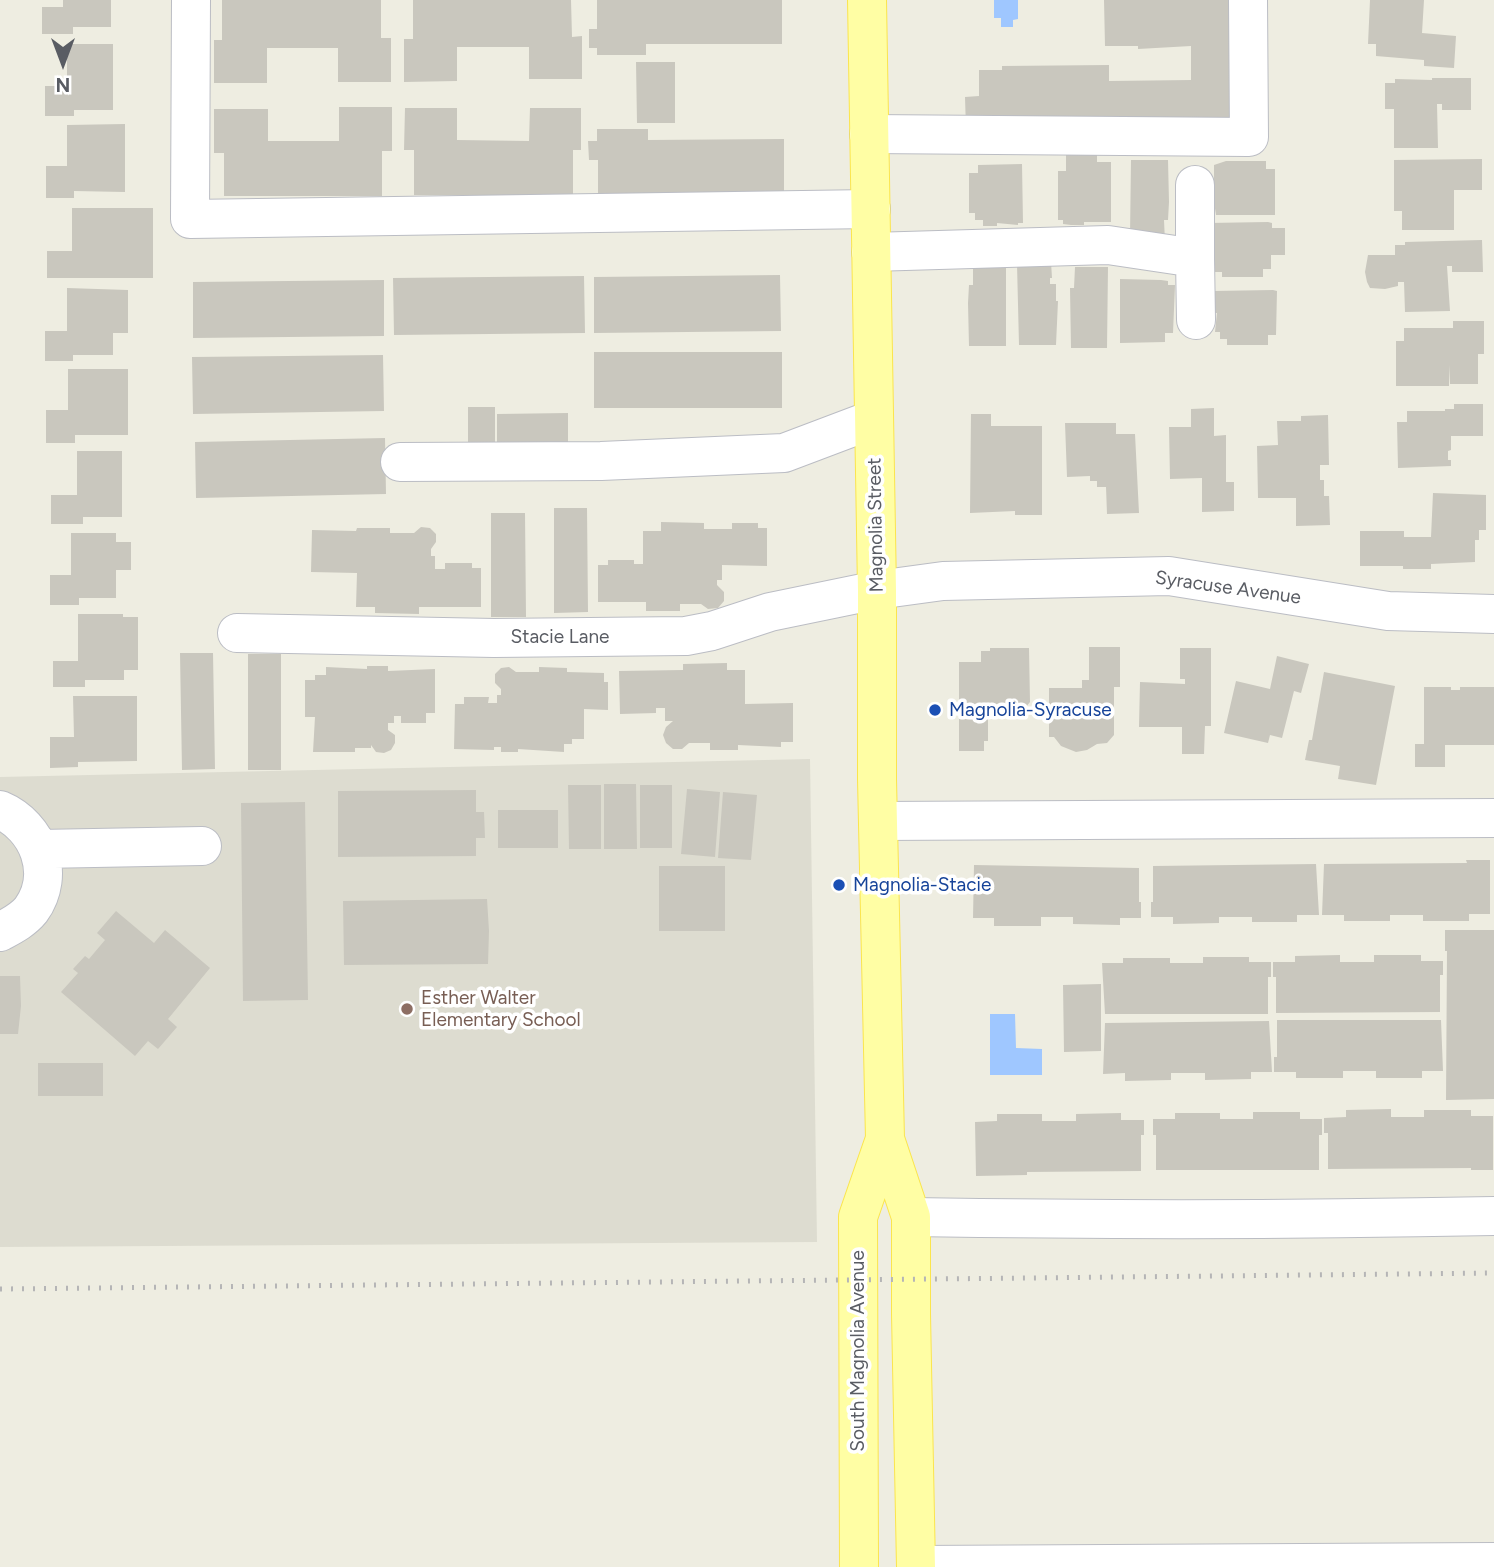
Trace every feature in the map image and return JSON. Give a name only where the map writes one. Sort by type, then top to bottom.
[{"type":"main road","name":"Magnolia Street","points":[[867,0],[883,1051]]},
{"type":"main road","name":"South Magnolia Avenue","points":[[883,1051],[885,1139],[911,1217],[916,1566]]},
{"type":"main road","name":"South Magnolia Avenue","points":[[859,1567],[858,1217],[885,1139]]},
{"type":"street","points":[[191,0],[190,219],[871,209]]},
{"type":"street","points":[[869,134],[1249,138],[1248,0]]},
{"type":"street","points":[[1195,186],[1196,320]]},
{"type":"street","points":[[871,252],[1108,245],[1195,258]]},
{"type":"street","points":[[400,462],[601,461],[784,453],[874,419]]},
{"type":"street","name":"Syracuse Avenue","points":[[877,590],[943,581],[1169,576],[1388,611],[1494,614]]},
{"type":"street","name":"Stacie Lane","points":[[237,633],[494,638],[686,636],[712,631],[769,612],[877,590]]},
{"type":"street","points":[[0,810],[14,816],[30,830],[40,849],[43,870],[40,891],[31,910],[16,924],[0,932]]},
{"type":"street","points":[[878,821],[1494,818]]},
{"type":"street","points":[[40,849],[202,846]]},
{"type":"street","points":[[911,1217],[1193,1219],[1494,1216]]},
{"type":"street","points":[[916,1566],[1494,1562]]},
{"type":"shaded area","name":"Esther Walter Elementary School","points":[[810,759],[817,1242],[0,1247],[0,777]]},
{"type":"water","points":[[994,0],[1018,0],[1018,19],[1013,20],[1013,27],[1001,27],[1001,18],[994,18]]},
{"type":"water","points":[[990,1014],[1015,1014],[1016,1048],[1042,1049],[1042,1075],[990,1075]]},
{"type":"building","points":[[63,0],[111,0],[111,27],[73,27],[73,34],[42,34],[42,7],[63,7]]},
{"type":"building","points":[[222,0],[381,0],[381,38],[391,38],[391,82],[338,82],[338,48],[267,48],[267,83],[214,83],[214,40],[222,40]]},
{"type":"building","points":[[413,0],[571,0],[572,37],[582,36],[582,79],[529,79],[529,47],[457,47],[457,81],[404,82],[404,39],[413,39]]},
{"type":"building","points":[[597,0],[782,0],[782,44],[646,44],[646,55],[597,55],[597,48],[589,48],[589,29],[597,29]]},
{"type":"building","points":[[1104,0],[1235,0],[1236,121],[966,129],[965,97],[979,96],[979,70],[1002,70],[1002,66],[1109,65],[1109,81],[1191,80],[1191,46],[1138,49],[1138,46],[1105,46]]},
{"type":"building","points":[[1370,0],[1424,0],[1422,33],[1456,36],[1454,68],[1424,66],[1424,60],[1376,56],[1376,44],[1368,44]]},
{"type":"building","points":[[67,44],[113,44],[113,110],[74,110],[74,116],[45,116],[45,86],[67,86]]},
{"type":"building","points":[[636,62],[675,62],[675,123],[637,123]]},
{"type":"building","points":[[1471,78],[1471,110],[1442,110],[1442,104],[1437,104],[1438,148],[1394,148],[1394,109],[1385,109],[1385,83],[1395,83],[1395,79]]},
{"type":"building","points":[[339,107],[392,107],[392,151],[382,151],[382,196],[224,196],[224,153],[214,153],[214,109],[268,109],[268,141],[339,141]]},
{"type":"building","points":[[405,108],[457,108],[457,140],[529,141],[530,108],[581,108],[581,150],[573,150],[573,195],[414,195],[414,150],[404,150]]},
{"type":"building","points":[[125,124],[125,192],[74,191],[74,198],[46,198],[46,166],[67,166],[67,125]]},
{"type":"building","points":[[597,129],[648,129],[648,140],[784,139],[784,193],[598,195],[598,160],[589,160],[588,141],[597,141]]},
{"type":"building","points":[[1066,151],[1097,151],[1097,162],[1111,162],[1111,222],[1071,225],[1058,220],[1058,171],[1066,171]]},
{"type":"building","points":[[1482,159],[1482,190],[1454,190],[1454,230],[1402,230],[1402,211],[1394,211],[1394,160]]},
{"type":"building","points":[[1131,160],[1168,160],[1169,202],[1168,220],[1164,220],[1165,242],[1130,236]]},
{"type":"building","points":[[1226,161],[1266,161],[1266,169],[1275,169],[1275,215],[1216,215],[1211,183],[1214,183],[1214,165]]},
{"type":"building","points":[[1022,164],[1023,223],[983,226],[983,220],[975,220],[975,213],[969,213],[969,173],[978,173],[978,165]]},
{"type":"building","points":[[72,208],[153,208],[153,278],[47,278],[47,251],[72,251]]},
{"type":"building","points":[[1208,223],[1272,223],[1272,228],[1285,228],[1285,255],[1271,255],[1271,269],[1263,269],[1263,277],[1222,277],[1222,272],[1215,272],[1215,265],[1209,265]]},
{"type":"building","points":[[1482,240],[1483,272],[1452,272],[1452,266],[1447,266],[1450,311],[1405,312],[1404,282],[1385,289],[1370,288],[1367,282],[1365,272],[1368,255],[1395,255],[1395,245],[1405,245],[1405,242]]},
{"type":"building","points":[[1051,262],[1050,284],[1056,284],[1058,301],[1056,345],[1019,345],[1017,264]]},
{"type":"building","points":[[973,264],[1006,265],[1006,346],[969,346],[968,303],[969,285],[973,285]]},
{"type":"building","points":[[1075,267],[1108,267],[1107,348],[1071,348],[1070,288],[1074,288]]},
{"type":"building","points":[[780,275],[781,331],[594,333],[594,277]]},
{"type":"building","points":[[584,276],[585,333],[394,335],[393,278]]},
{"type":"building","points":[[1120,279],[1161,280],[1168,281],[1168,285],[1175,285],[1173,333],[1165,333],[1165,342],[1120,343]]},
{"type":"building","points":[[384,280],[384,336],[193,338],[193,282]]},
{"type":"building","points":[[67,288],[128,290],[128,333],[113,333],[113,355],[73,355],[73,361],[45,361],[45,331],[67,331]]},
{"type":"building","points":[[1213,291],[1277,291],[1276,335],[1268,335],[1268,345],[1227,345],[1227,339],[1220,339],[1220,332],[1215,332],[1217,313],[1213,313]]},
{"type":"building","points":[[1453,321],[1484,321],[1484,354],[1478,354],[1478,384],[1450,384],[1449,365],[1449,386],[1396,386],[1396,341],[1404,341],[1404,328],[1453,328]]},
{"type":"building","points":[[594,352],[782,352],[782,408],[594,408]]},
{"type":"building","points":[[383,355],[384,411],[193,414],[192,357]]},
{"type":"building","points":[[68,369],[128,369],[128,435],[75,435],[75,443],[46,443],[46,410],[68,410]]},
{"type":"building","points":[[1454,404],[1483,404],[1483,436],[1451,436],[1448,460],[1451,460],[1451,466],[1398,468],[1397,422],[1407,422],[1407,411],[1445,411],[1454,409]]},
{"type":"building","points":[[468,407],[495,407],[495,447],[468,447]]},
{"type":"building","points":[[1214,408],[1214,436],[1226,435],[1226,482],[1234,482],[1234,511],[1202,512],[1202,478],[1170,479],[1169,427],[1191,427],[1191,409]]},
{"type":"building","points":[[568,413],[568,450],[497,450],[497,414]]},
{"type":"building","points":[[971,414],[991,414],[991,426],[1042,426],[1042,515],[1015,515],[1015,511],[970,513]]},
{"type":"building","points":[[1328,415],[1329,465],[1320,465],[1320,480],[1324,480],[1324,496],[1329,496],[1330,525],[1296,526],[1296,498],[1258,498],[1257,446],[1278,445],[1277,421],[1301,421],[1301,416]]},
{"type":"building","points":[[1065,423],[1116,423],[1116,434],[1135,434],[1139,513],[1107,514],[1106,487],[1097,487],[1097,481],[1090,481],[1090,476],[1067,477]]},
{"type":"building","points":[[385,438],[386,494],[196,498],[195,442]]},
{"type":"building","points":[[77,451],[122,451],[122,517],[83,517],[83,524],[51,524],[51,495],[77,495]]},
{"type":"building","points":[[1433,493],[1486,495],[1486,530],[1479,530],[1479,540],[1475,540],[1475,562],[1431,564],[1431,569],[1360,566],[1360,531],[1404,531],[1404,537],[1431,537]]},
{"type":"building","points":[[554,508],[587,508],[588,612],[554,613]]},
{"type":"building","points":[[491,513],[525,513],[526,617],[491,617]]},
{"type":"building","points":[[661,522],[704,523],[704,529],[732,529],[732,523],[758,523],[758,528],[767,528],[767,566],[722,565],[722,580],[717,580],[717,585],[724,592],[724,601],[718,608],[708,609],[701,604],[680,604],[680,611],[646,611],[646,602],[598,602],[598,565],[608,565],[608,560],[634,560],[634,564],[643,564],[643,531],[661,531]]},
{"type":"building","points":[[421,527],[430,528],[436,534],[436,542],[431,549],[431,556],[435,556],[435,569],[445,569],[445,563],[472,563],[472,568],[481,568],[481,607],[419,607],[419,614],[375,613],[375,607],[356,607],[357,573],[311,572],[312,530],[356,531],[357,528],[390,528],[390,533],[414,533]]},
{"type":"building","points":[[71,533],[116,533],[116,542],[131,542],[131,570],[116,570],[116,598],[79,598],[79,605],[50,605],[50,575],[71,575]]},
{"type":"building","points":[[78,614],[123,614],[123,617],[138,617],[138,670],[124,670],[124,680],[85,680],[85,687],[53,687],[53,661],[78,661]]},
{"type":"building","points":[[1089,647],[1120,647],[1120,687],[1114,687],[1114,735],[1107,743],[1076,752],[1061,746],[1054,737],[1049,737],[1049,688],[1082,688],[1082,680],[1089,680]]},
{"type":"building","points":[[990,648],[1029,648],[1030,702],[1022,712],[990,713],[988,741],[984,741],[984,751],[959,751],[959,662],[981,662],[981,651],[990,651]]},
{"type":"building","points":[[1180,648],[1211,648],[1211,726],[1205,726],[1204,754],[1182,754],[1182,727],[1139,727],[1140,682],[1185,684],[1185,679],[1180,679]]},
{"type":"building","points":[[180,653],[213,653],[215,769],[182,770]]},
{"type":"building","points":[[248,654],[281,654],[281,770],[248,770]]},
{"type":"building","points":[[1277,656],[1309,664],[1301,693],[1294,691],[1282,738],[1270,735],[1268,743],[1224,733],[1236,681],[1270,689]]},
{"type":"building","points":[[727,663],[727,670],[745,670],[745,704],[793,703],[793,742],[781,742],[781,747],[738,745],[738,750],[710,750],[710,743],[689,743],[682,749],[673,749],[666,743],[663,735],[666,727],[673,721],[665,721],[665,708],[656,708],[656,713],[620,714],[619,671],[683,670],[683,664]]},
{"type":"building","points":[[367,666],[388,666],[388,671],[435,669],[435,713],[426,713],[426,723],[401,723],[401,716],[394,716],[394,723],[388,723],[388,730],[395,735],[395,743],[391,750],[384,753],[376,752],[371,745],[371,748],[355,748],[355,752],[313,752],[315,717],[305,717],[305,680],[315,680],[315,675],[326,675],[326,667],[367,669]]},
{"type":"building","points":[[509,667],[516,672],[539,672],[539,667],[567,668],[567,672],[604,673],[604,682],[608,682],[608,710],[584,709],[584,739],[572,739],[572,744],[564,744],[564,752],[518,749],[518,752],[501,752],[501,747],[494,747],[494,750],[454,749],[455,704],[464,704],[464,697],[489,697],[488,703],[497,703],[497,695],[501,695],[501,689],[495,683],[495,674],[501,668]]},
{"type":"building","points":[[1324,672],[1395,686],[1376,785],[1338,779],[1340,766],[1305,760],[1309,740],[1312,740]]},
{"type":"building","points":[[1424,687],[1451,687],[1451,690],[1460,690],[1460,687],[1494,687],[1494,745],[1445,745],[1445,767],[1415,767],[1415,744],[1424,744]]},
{"type":"building","points":[[73,696],[137,696],[137,761],[78,762],[78,767],[50,768],[50,737],[74,737]]},
{"type":"building","points":[[604,784],[636,784],[637,849],[604,849]]},
{"type":"building","points":[[568,785],[601,785],[601,849],[569,849]]},
{"type":"building","points":[[640,785],[672,785],[672,848],[640,848]]},
{"type":"building","points":[[687,789],[720,792],[715,857],[681,854]]},
{"type":"building","points":[[476,790],[476,812],[484,812],[485,838],[476,838],[476,856],[338,857],[338,791]]},
{"type":"building","points":[[723,792],[757,795],[751,860],[718,858]]},
{"type":"building","points":[[305,802],[308,1000],[243,1001],[241,803]]},
{"type":"building","points":[[498,810],[558,810],[558,848],[498,848]]},
{"type":"building","points":[[1466,860],[1490,860],[1490,914],[1469,914],[1469,921],[1423,921],[1423,915],[1390,915],[1390,921],[1344,921],[1344,915],[1322,915],[1324,864],[1467,863]]},
{"type":"building","points":[[1316,864],[1319,915],[1297,915],[1297,922],[1252,922],[1252,917],[1219,917],[1219,923],[1173,924],[1173,917],[1151,917],[1153,866]]},
{"type":"building","points":[[974,865],[1139,868],[1141,918],[1120,918],[1120,925],[1073,924],[1073,917],[1041,917],[1041,926],[994,926],[994,918],[973,918]]},
{"type":"building","points":[[659,866],[725,866],[725,931],[659,931]]},
{"type":"building","points":[[487,899],[488,964],[344,965],[343,901]]},
{"type":"building","points":[[116,911],[154,943],[165,930],[210,968],[168,1019],[177,1027],[158,1049],[148,1041],[135,1056],[61,992],[78,973],[73,969],[85,956],[89,959],[105,940],[97,933]]},
{"type":"building","points":[[1445,930],[1494,930],[1494,1099],[1446,1100]]},
{"type":"building","points":[[1340,955],[1340,962],[1374,962],[1374,955],[1421,955],[1421,961],[1443,961],[1443,975],[1440,975],[1440,1012],[1276,1013],[1276,977],[1273,977],[1273,962],[1295,962],[1295,956]]},
{"type":"building","points":[[1203,957],[1249,957],[1249,962],[1271,962],[1271,977],[1268,977],[1268,1014],[1105,1014],[1102,963],[1123,963],[1123,958],[1170,958],[1170,963],[1203,963]]},
{"type":"building","points":[[0,976],[20,976],[18,1034],[0,1034]]},
{"type":"building","points":[[1101,984],[1101,1051],[1064,1052],[1063,985]]},
{"type":"building","points":[[1277,1020],[1441,1020],[1443,1071],[1422,1071],[1422,1078],[1376,1078],[1376,1071],[1343,1071],[1343,1078],[1296,1078],[1296,1072],[1274,1072],[1274,1057],[1277,1057]]},
{"type":"building","points":[[1269,1021],[1272,1072],[1251,1072],[1251,1079],[1205,1080],[1205,1073],[1171,1073],[1171,1080],[1125,1081],[1125,1073],[1103,1074],[1105,1023]]},
{"type":"building","points":[[38,1063],[103,1063],[103,1096],[38,1096]]},
{"type":"building","points":[[1391,1109],[1391,1117],[1424,1117],[1424,1110],[1471,1110],[1471,1116],[1493,1116],[1493,1170],[1328,1169],[1328,1133],[1324,1133],[1324,1118],[1346,1117],[1346,1110]]},
{"type":"building","points":[[1253,1112],[1300,1112],[1300,1119],[1322,1119],[1319,1170],[1156,1170],[1153,1119],[1175,1119],[1175,1113],[1220,1113],[1220,1119],[1253,1119]]},
{"type":"building","points":[[1121,1113],[1121,1120],[1144,1120],[1144,1135],[1141,1135],[1141,1171],[1027,1172],[1027,1175],[976,1176],[975,1122],[997,1121],[997,1114],[1042,1114],[1042,1121],[1076,1121],[1076,1114]]},
{"type":"railway","points":[[0,1289],[1494,1273]]},
{"type":"place","name":"Magnolia-Syracuse","points":[[935,710]]},
{"type":"place","name":"Magnolia-Stacie","points":[[839,885]]},
{"type":"place","name":"Esther Walter Elementary School","points":[[407,1009]]}]
